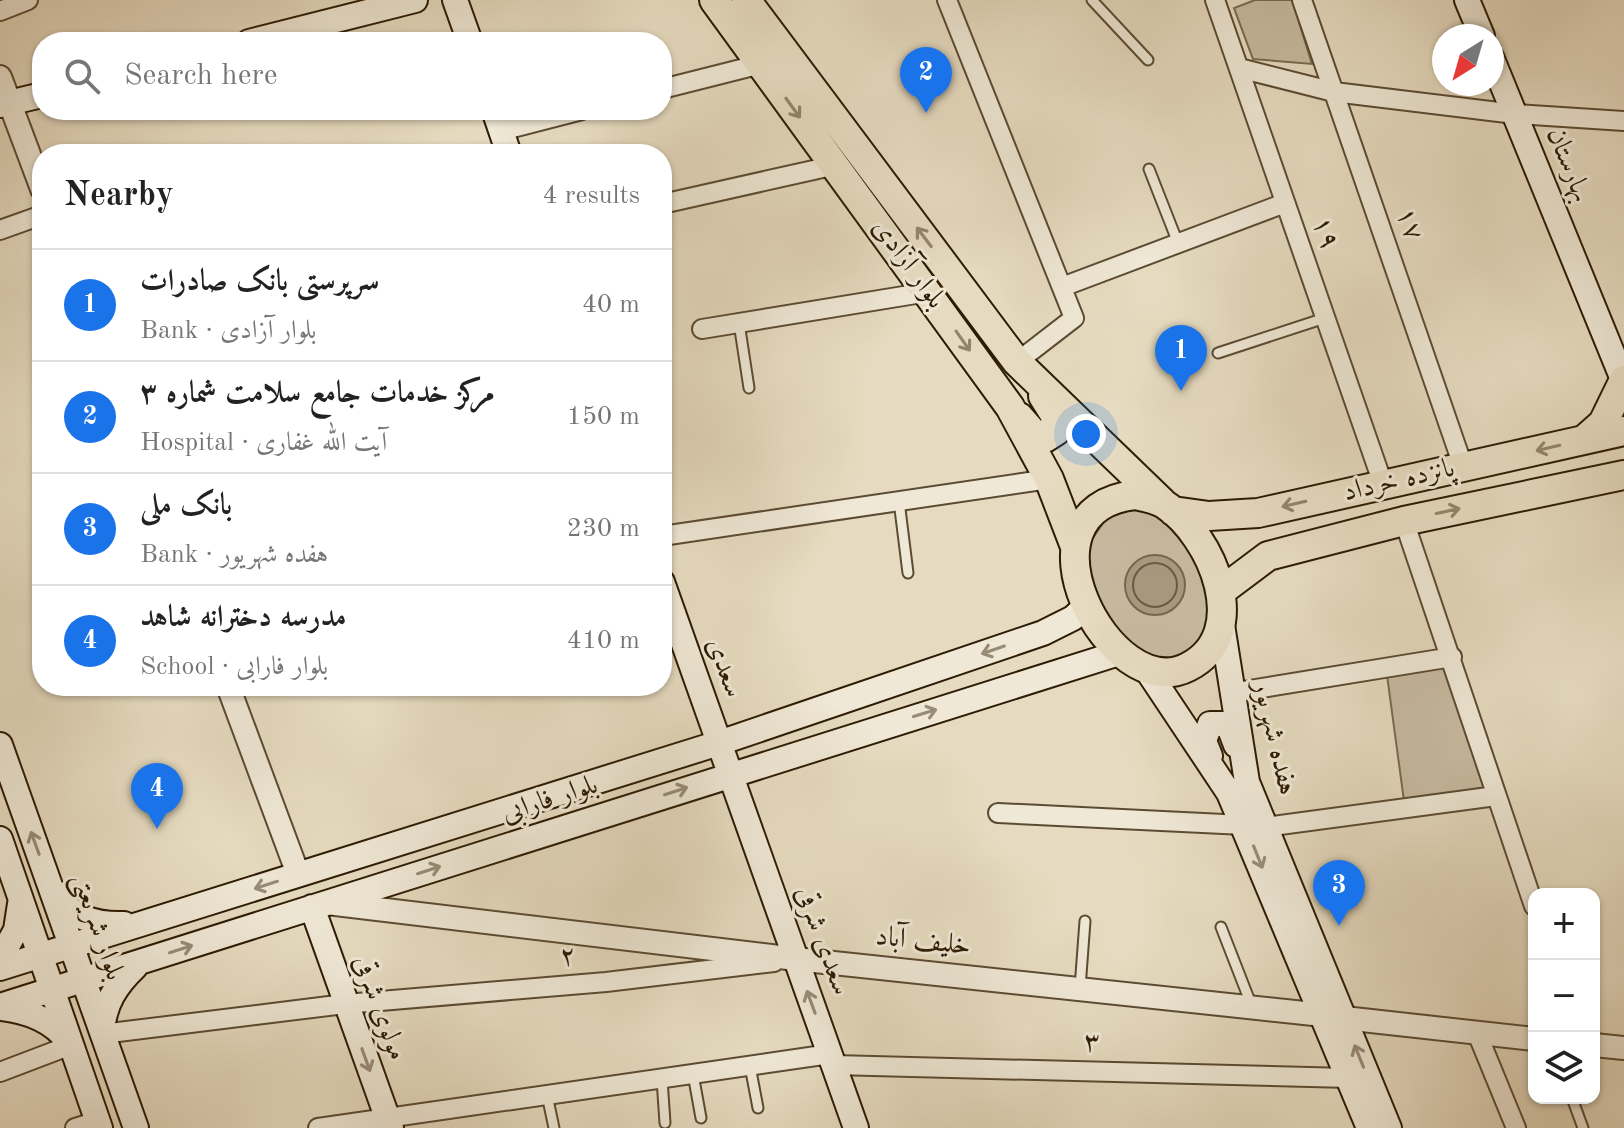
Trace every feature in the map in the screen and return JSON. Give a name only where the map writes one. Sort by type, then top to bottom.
[{"type":"main road","points":[[289,32],[415,0]]},
{"type":"main road","points":[[455,0],[466,32]]},
{"type":"main road","name":"بلوار آزادی","points":[[714,0],[1010,407],[1049,479],[1074,544]]},
{"type":"main road","name":"بلوار آزادی","points":[[746,0],[1026,372],[1168,507]]},
{"type":"main road","points":[[1467,0],[1477,24]]},
{"type":"main road","name":"بهارستان","points":[[1504,88],[1624,381]]},
{"type":"main road","points":[[5,104],[32,97]]},
{"type":"main road","points":[[1010,407],[1032,432],[1045,438],[1056,431],[1055,415],[1026,372]]},
{"type":"main road","points":[[1585,439],[1603,423],[1624,381]]},
{"type":"main road","name":"پانزده خرداد","points":[[1168,507],[1209,516],[1258,513],[1624,431]]},
{"type":"main road","name":"پانزده خرداد","points":[[1220,592],[1268,556],[1404,521],[1617,481]]},
{"type":"main road","points":[[1135,495],[1168,507],[1198,539],[1220,592],[1222,625],[1214,646],[1201,660],[1165,674],[1147,670],[1119,653],[1087,605],[1074,570],[1074,544],[1086,518],[1104,502],[1135,495]]},
{"type":"main road","points":[[1258,513],[1251,532],[1253,542],[1268,556]]},
{"type":"main road","name":"بلوار فارابی","points":[[0,968],[719,743],[1043,633],[1073,618],[1087,605]]},
{"type":"main road","name":"سعدی","points":[[672,610],[730,774]]},
{"type":"main road","name":"هفده شهریور","points":[[1222,625],[1255,826],[1333,1016],[1389,1128]]},
{"type":"main road","points":[[1043,633],[1054,639],[1061,649],[1060,670]]},
{"type":"main road","name":"بلوار فارابی","points":[[0,1007],[1119,653]]},
{"type":"main road","name":"هفده شهریور","points":[[1147,670],[1255,826]]},
{"type":"main road","points":[[1214,768],[1204,741],[1205,731],[1210,724],[1219,722],[1228,724],[1247,782]]},
{"type":"main road","name":"بلوار شریعتی","points":[[0,745],[136,1128]]},
{"type":"main road","name":"سعدی شرقی","points":[[730,774],[856,1128]]},
{"type":"main road","points":[[0,839],[71,1045],[91,1126]]},
{"type":"main road","points":[[20,897],[32,913],[46,914],[50,909],[50,885]]},
{"type":"main road","points":[[50,885],[63,904],[76,915],[104,924],[138,925]]},
{"type":"main road","points":[[0,959],[16,930],[20,897]]},
{"type":"main road","name":"مولوی شرقی","points":[[319,905],[345,1004],[389,1123]]},
{"type":"main road","points":[[102,1034],[106,1007],[113,993],[140,963]]},
{"type":"main road","points":[[0,1007],[33,1014],[56,1029],[71,1045]]},
{"type":"main road","name":"هفده شهریور","points":[[1333,1016],[1349,1078],[1369,1128]]},
{"type":"street","points":[[0,11],[28,0]]},
{"type":"street","points":[[947,0],[1074,318],[1026,372]]},
{"type":"street","name":"۱۹","points":[[1215,0],[1383,484]]},
{"type":"street","name":"۱۷","points":[[1302,0],[1463,466]]},
{"type":"street","points":[[672,86],[761,64]]},
{"type":"street","points":[[1239,68],[1334,92],[1515,114],[1624,121]]},
{"type":"street","points":[[0,77],[5,104],[32,166]]},
{"type":"street","points":[[502,132],[546,120]]},
{"type":"street","points":[[672,202],[836,165]]},
{"type":"street","points":[[1062,287],[1285,203]]},
{"type":"street","points":[[0,230],[32,219]]},
{"type":"street","points":[[702,329],[928,292]]},
{"type":"street","points":[[672,535],[1049,479]]},
{"type":"street","points":[[1404,521],[1528,889]]},
{"type":"street","points":[[1231,693],[1452,657]]},
{"type":"street","points":[[232,696],[298,874]]},
{"type":"street","points":[[998,813],[1255,826],[1496,796]]},
{"type":"street","name":"خلیف آباد","points":[[319,905],[1528,1038]]},
{"type":"street","points":[[787,932],[812,946],[888,960],[900,970]]},
{"type":"street","name":"۲","points":[[102,1034],[345,1004],[606,982],[796,959]]},
{"type":"street","points":[[1477,1033],[1516,1128]]},
{"type":"street","points":[[0,1072],[71,1045]]},
{"type":"street","points":[[1600,1046],[1624,1048]]},
{"type":"street","name":"۳","points":[[389,1123],[547,1095],[750,1066],[832,1059],[1349,1078]]},
{"type":"street","points":[[318,1128],[389,1123]]},
{"type":"lane","points":[[1092,0],[1148,60]]},
{"type":"lane","points":[[1149,169],[1178,243]]},
{"type":"lane","points":[[1218,353],[1325,318]]},
{"type":"lane","points":[[739,323],[749,388]]},
{"type":"lane","points":[[899,501],[908,573]]},
{"type":"lane","points":[[1080,988],[1085,921]]},
{"type":"lane","points":[[1221,927],[1253,1007]]},
{"type":"lane","points":[[750,1066],[758,1108]]},
{"type":"lane","points":[[693,1074],[701,1118]]},
{"type":"lane","points":[[662,1079],[665,1123]]},
{"type":"lane","points":[[547,1095],[554,1128]]},
{"type":"lane","points":[[1574,1104],[1583,1128]]},
{"type":"shaded area","points":[[1255,0],[1292,0],[1312,64],[1253,59],[1234,8]]},
{"type":"shaded area","points":[[1116,504],[1176,519],[1218,606],[1186,663],[1123,650],[1078,560]]},
{"type":"shaded area","points":[[1444,664],[1484,789],[1404,801],[1387,675]]},
{"type":"water","points":[[1155,555],[1176,564],[1185,585],[1176,606],[1155,615],[1134,606],[1125,585],[1134,564]]},
{"type":"place","name":"مرکز خدمات جامع سلامت شماره ۳","points":[[926,113]]},
{"type":"place","name":"سرپرستی بانک صادرات","points":[[1181,391]]},
{"type":"place","name":"مدرسه دخترانه شاهد","points":[[157,829]]},
{"type":"place","name":"بانک ملی","points":[[1339,926]]}]
